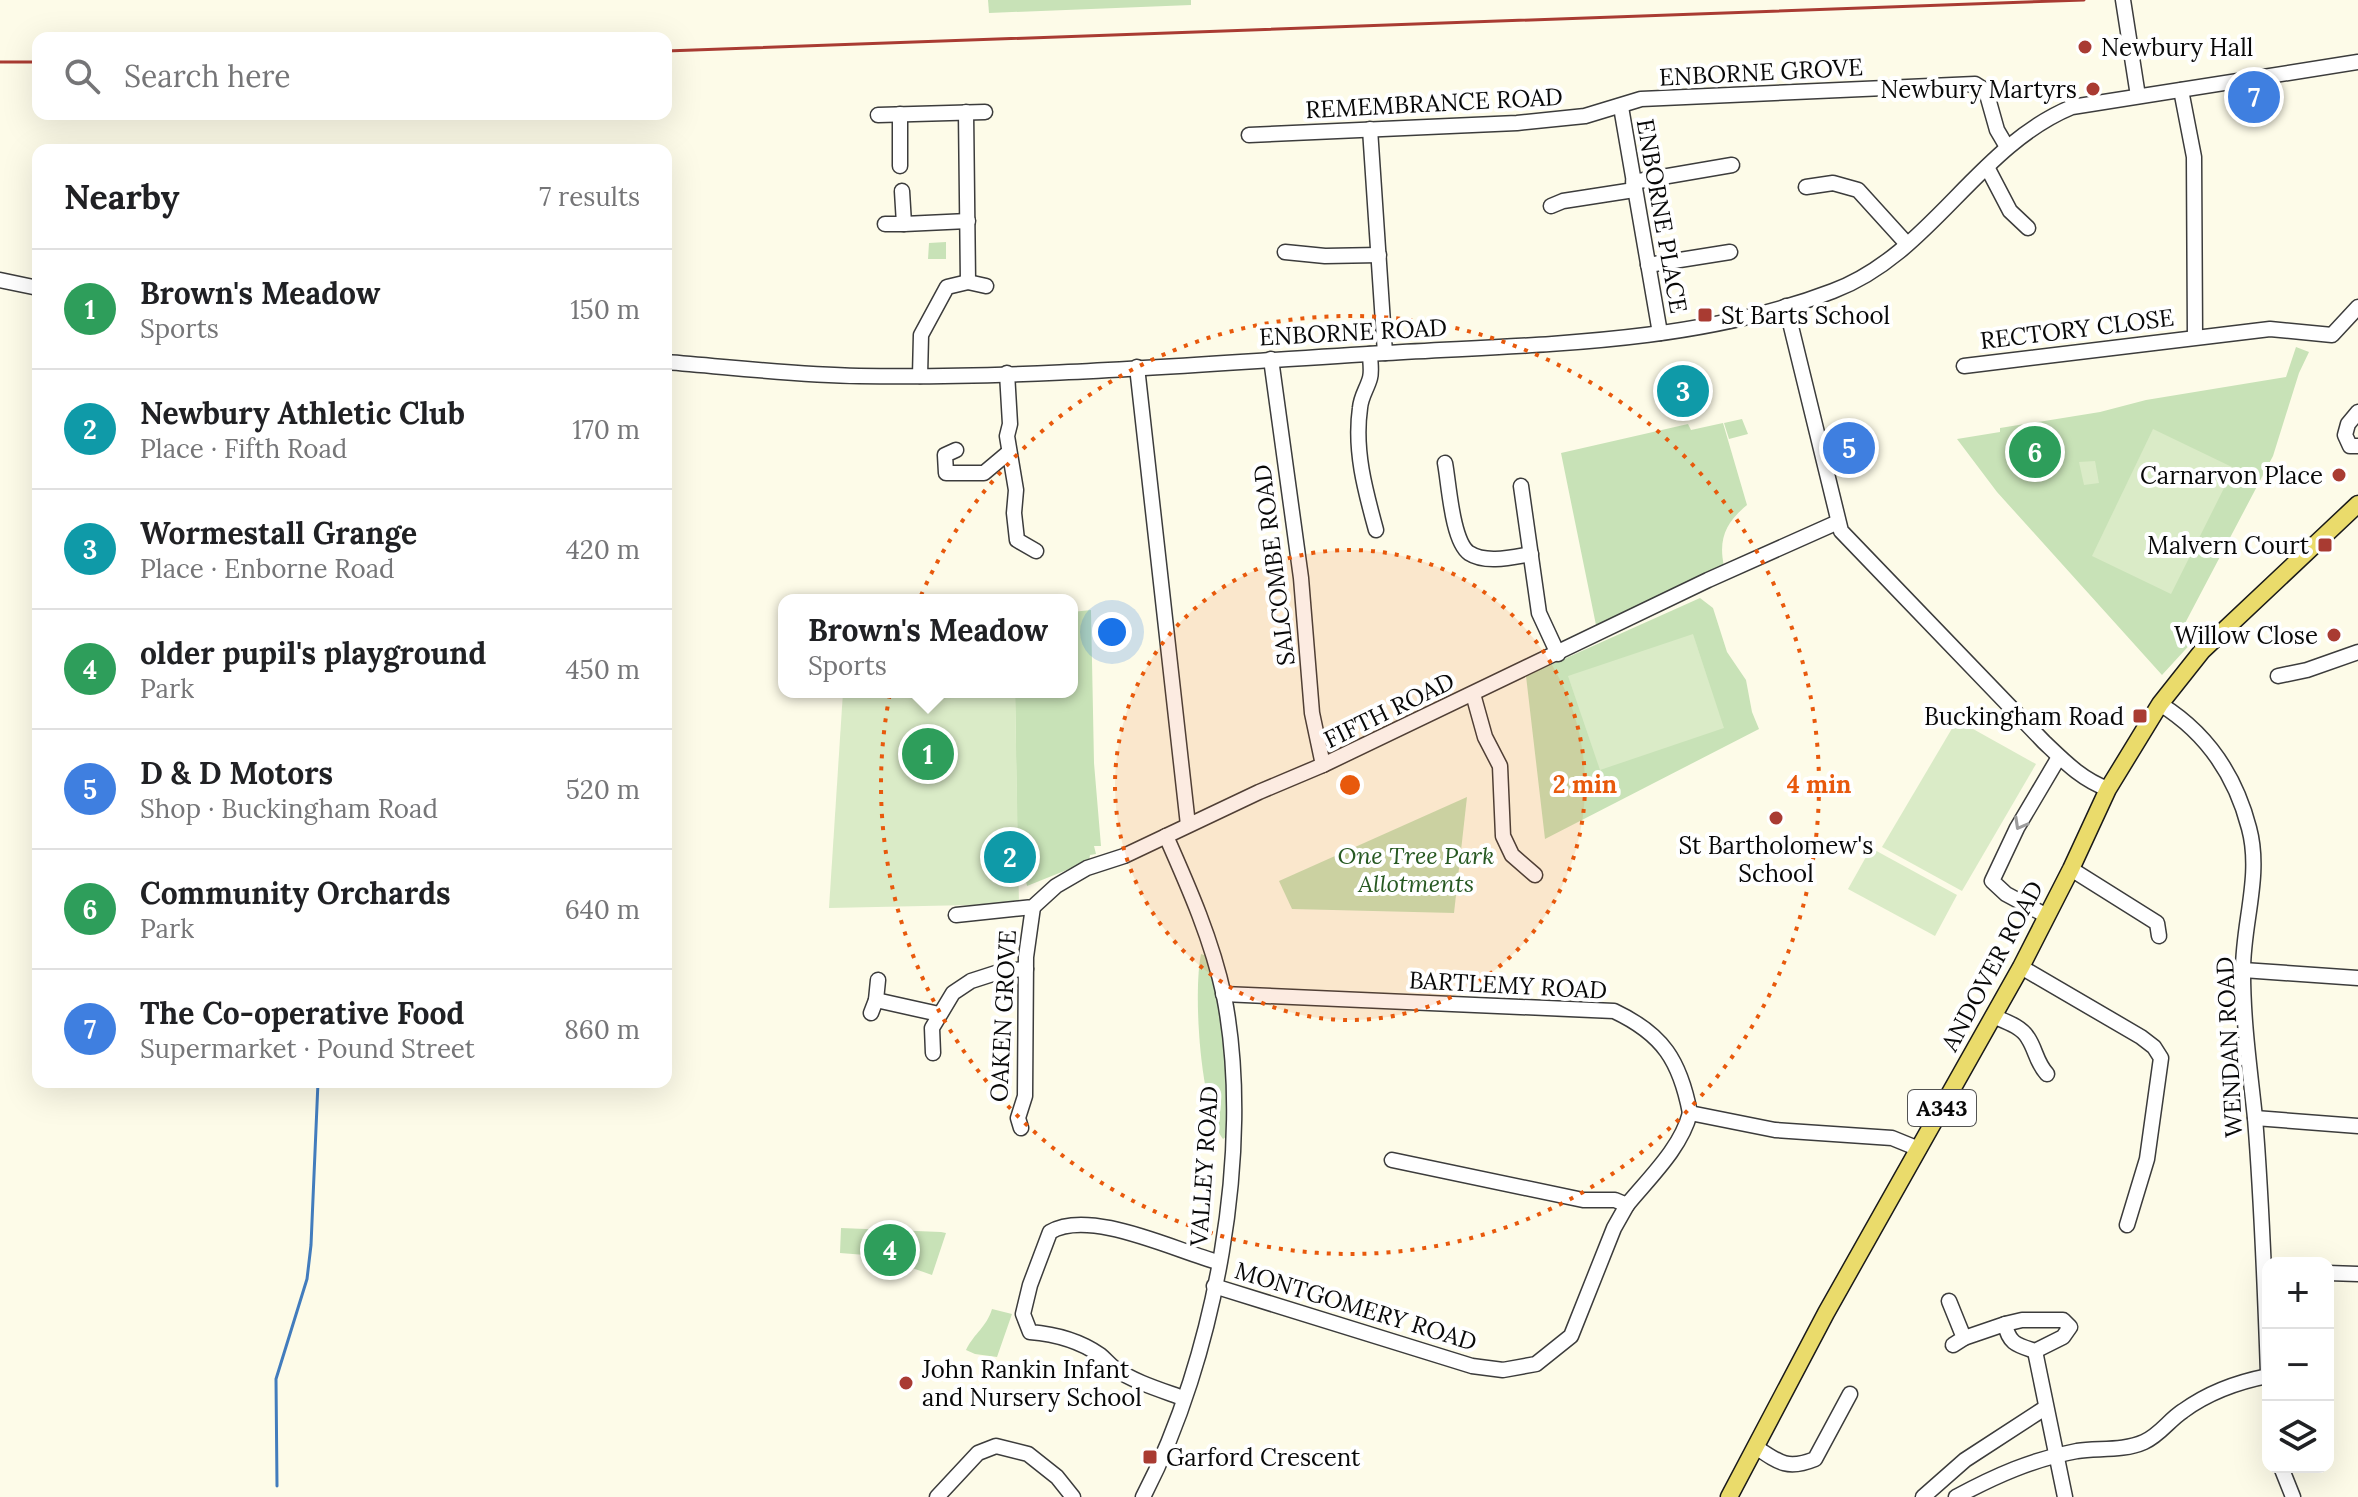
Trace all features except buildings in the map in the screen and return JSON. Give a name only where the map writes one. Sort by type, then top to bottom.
[{"type":"main road","name":"ANDOVER ROAD","points":[[1729,1497],[1826,1313],[2021,967],[2108,789],[2160,704],[2202,651],[2358,504]]},
{"type":"street","points":[[2124,8],[2138,96]]},
{"type":"street","name":"ENBORNE ROAD","points":[[672,362],[856,376],[920,376],[1589,341],[1660,333],[1786,306],[1849,285],[1882,265],[1907,244],[2007,147],[2037,125],[2072,107],[2358,62]]},
{"type":"street","name":"ENBORNE GROVE","points":[[1621,107],[1641,99],[1975,84],[1986,91],[1997,130],[2007,147]]},
{"type":"street","name":"RECTORY CLOSE","points":[[2186,89],[2194,157],[2195,337]]},
{"type":"street","name":"REMEMBRANCE ROAD","points":[[1249,135],[1517,123],[1585,116],[1621,107]]},
{"type":"street","name":"ENBORNE PLACE","points":[[1621,107],[1660,333]]},
{"type":"street","points":[[966,112],[968,282]]},
{"type":"street","points":[[878,115],[985,112]]},
{"type":"street","points":[[900,114],[900,166]]},
{"type":"street","points":[[1370,129],[1379,255],[1378,353],[1363,392],[1358,442],[1362,478],[1376,530]]},
{"type":"street","points":[[1551,206],[1732,165]]},
{"type":"street","points":[[1987,167],[2010,211],[2028,228]]},
{"type":"street","points":[[1816,189],[1833,183],[1858,190],[1907,244]]},
{"type":"street","points":[[902,191],[904,224]]},
{"type":"street","points":[[885,224],[968,221]]},
{"type":"street","points":[[1285,252],[1325,256],[1379,255]]},
{"type":"street","points":[[1648,265],[1730,252]]},
{"type":"street","points":[[0,280],[32,287]]},
{"type":"street","points":[[920,376],[921,335],[947,287],[968,282],[986,286]]},
{"type":"street","points":[[1786,306],[1841,531],[2059,757],[2090,782],[2108,789]]},
{"type":"street","name":"RECTORY CLOSE","points":[[1964,366],[2270,329],[2328,336],[2358,307]]},
{"type":"street","name":"SALCOMBE ROAD","points":[[1271,359],[1301,578],[1312,713],[1323,765]]},
{"type":"street","points":[[1137,367],[1188,825]]},
{"type":"street","points":[[1007,373],[1009,452],[1016,490],[1014,513],[1017,540],[1036,551]]},
{"type":"street","points":[[2358,412],[2348,424],[2345,435],[2350,446],[2358,446]]},
{"type":"street","points":[[956,450],[945,455],[946,473],[984,473],[1009,452]]},
{"type":"street","points":[[1445,463],[1460,541],[1468,552],[1485,558],[1531,554]]},
{"type":"street","points":[[1521,486],[1539,613],[1558,654]]},
{"type":"street","name":"FIFTH ROAD","points":[[1033,907],[1056,886],[1087,868],[1124,856],[1323,765],[1708,580],[1838,522]]},
{"type":"street","points":[[2278,676],[2318,667],[2358,652]]},
{"type":"street","points":[[1473,694],[1485,737],[1500,766],[1503,836],[1518,869],[1535,875]]},
{"type":"street","name":"WENDAN ROAD","points":[[2160,704],[2184,718],[2211,747],[2237,794],[2249,829],[2254,866],[2243,970],[2246,1044],[2265,1257]]},
{"type":"street","points":[[2047,916],[2006,894],[1992,881],[2017,828],[2059,757]]},
{"type":"street","name":"VALLEY ROAD","points":[[1143,1497],[1165,1449],[1183,1398],[1214,1286],[1229,1189],[1234,1110],[1232,1049],[1223,994],[1203,922],[1166,836]]},
{"type":"street","points":[[2071,869],[2162,928]]},
{"type":"street","points":[[956,915],[1033,907]]},
{"type":"street","name":"OAKEN GROVE","points":[[1021,1128],[1018,1118],[1025,1096],[1026,969],[1033,907]]},
{"type":"street","points":[[2021,967],[2141,1037],[2154,1047],[2161,1058],[2147,1159],[2127,1225]]},
{"type":"street","points":[[933,1053],[932,1028],[953,993],[971,981],[1002,971],[1026,969]]},
{"type":"street","points":[[2243,970],[2358,978]]},
{"type":"street","points":[[878,980],[874,1006],[939,1014]]},
{"type":"street","name":"BARTLEMY ROAD","points":[[1223,994],[1614,1011],[1641,1024],[1672,1055],[1685,1087],[1690,1113]]},
{"type":"street","points":[[1993,1016],[2020,1029],[2028,1037],[2037,1063],[2047,1074]]},
{"type":"street","points":[[1690,1113],[1775,1130],[1892,1138],[1919,1149]]},
{"type":"street","name":"MONTGOMERY ROAD","points":[[1214,1286],[1472,1366],[1503,1370],[1536,1364],[1571,1336],[1614,1228],[1627,1205],[1676,1144],[1690,1113]]},
{"type":"street","points":[[2255,1118],[2358,1126]]},
{"type":"street","points":[[1392,1160],[1583,1200],[1615,1200],[1627,1205]]},
{"type":"street","points":[[1183,1398],[1115,1368],[1100,1355],[1073,1341],[1030,1332],[1023,1314],[1030,1285],[1050,1232],[1057,1227],[1076,1224],[1128,1233],[1218,1262]]},
{"type":"street","points":[[2334,1273],[2358,1274]]},
{"type":"street","points":[[1949,1301],[1959,1342],[2005,1324],[2022,1320],[2063,1320],[2070,1327],[2063,1337],[2035,1351],[2018,1346],[2008,1337],[2005,1324]]},
{"type":"street","points":[[2035,1351],[2065,1497]]},
{"type":"street","points":[[1956,1497],[2020,1466],[2057,1455],[2140,1444],[2163,1430],[2181,1412],[2214,1392],[2262,1376]]},
{"type":"street","points":[[1756,1447],[1776,1461],[1797,1466],[1815,1459],[1850,1394]]},
{"type":"street","points":[[1923,1497],[1965,1460],[2045,1408]]},
{"type":"street","points":[[937,1497],[978,1453],[996,1446],[1028,1454],[1057,1477],[1073,1497]]},
{"type":"street","points":[[2283,1473],[2293,1497]]},
{"type":"green space","points":[[988,0],[1191,0],[1191,5],[989,13]]},
{"type":"green space","points":[[946,242],[946,259],[928,259],[929,243]]},
{"type":"green space","points":[[2296,347],[2309,352],[2299,373],[2273,456],[2182,629],[2195,639],[2162,675],[1997,492],[1957,439],[2000,432],[2000,428],[2100,412],[2146,400],[2286,377]]},
{"type":"green space","points":[[1742,419],[1748,434],[1729,439],[1724,423]]},
{"type":"green space","points":[[1723,423],[1747,505],[1725,532],[1722,547],[1724,566],[1596,625],[1561,453],[1688,424],[1691,430]]},
{"type":"green space","points":[[2153,429],[2234,468],[2171,594],[2092,556]]},
{"type":"green space","points":[[2095,461],[2099,483],[2084,485],[2079,462]]},
{"type":"green space","points":[[1700,598],[1713,608],[1727,652],[1746,680],[1752,712],[1759,729],[1545,839],[1526,676]]},
{"type":"green space","points":[[1091,610],[1094,763],[1101,846],[1094,846],[1096,854],[1090,855],[1089,861],[1027,886],[1026,881],[1018,882],[1015,698],[1078,698],[1078,611]]},
{"type":"green space","points":[[1693,634],[1724,728],[1600,770],[1568,676]]},
{"type":"green space","points":[[843,698],[1015,698],[1019,904],[829,908]]},
{"type":"green space","points":[[1957,720],[2036,764],[1962,891],[1882,847]]},
{"type":"green space","name":"One Tree Park Allotments","points":[[1467,797],[1454,913],[1292,909],[1279,881]]},
{"type":"green space","points":[[1871,848],[1957,895],[1935,936],[1848,889]]},
{"type":"green space","points":[[1201,954],[1207,956],[1226,1048],[1228,1135],[1223,1139],[1209,1103],[1200,1050],[1198,995]]},
{"type":"green space","points":[[841,1228],[946,1233],[932,1275],[878,1256],[840,1253]]},
{"type":"green space","points":[[992,1309],[1012,1314],[997,1357],[966,1350],[987,1321]]},
{"type":"waterway","points":[[277,1486],[276,1379],[307,1279],[318,1088]]},
{"type":"railway","points":[[672,51],[2084,0]]},
{"type":"railway","points":[[0,62],[32,62]]},
{"type":"place","name":"Newbury Hall","points":[[2085,47]]},
{"type":"place","name":"Newbury Martyrs","points":[[2093,89]]},
{"type":"place","name":"The Co-operative Food","points":[[2254,97]]},
{"type":"place","name":"St Barts School","points":[[1705,315]]},
{"type":"place","name":"Wormestall Grange","points":[[1683,391]]},
{"type":"place","name":"D & D Motors","points":[[1849,448]]},
{"type":"place","name":"Community Orchards","points":[[2035,452]]},
{"type":"place","name":"Carnarvon Place","points":[[2339,475]]},
{"type":"place","name":"Malvern Court","points":[[2325,545]]},
{"type":"place","name":"Willow Close","points":[[2334,635]]},
{"type":"place","name":"Buckingham Road","points":[[2140,716]]},
{"type":"place","name":"Brown's Meadow","points":[[928,754]]},
{"type":"place","name":"St Bartholomew's School","points":[[1776,818]]},
{"type":"place","name":"Newbury Athletic Club","points":[[1010,857]]},
{"type":"place","name":"older pupil's playground","points":[[890,1250]]},
{"type":"place","name":"John Rankin Infant and Nursery School","points":[[906,1383]]},
{"type":"place","name":"Garford Crescent","points":[[1150,1457]]}]
